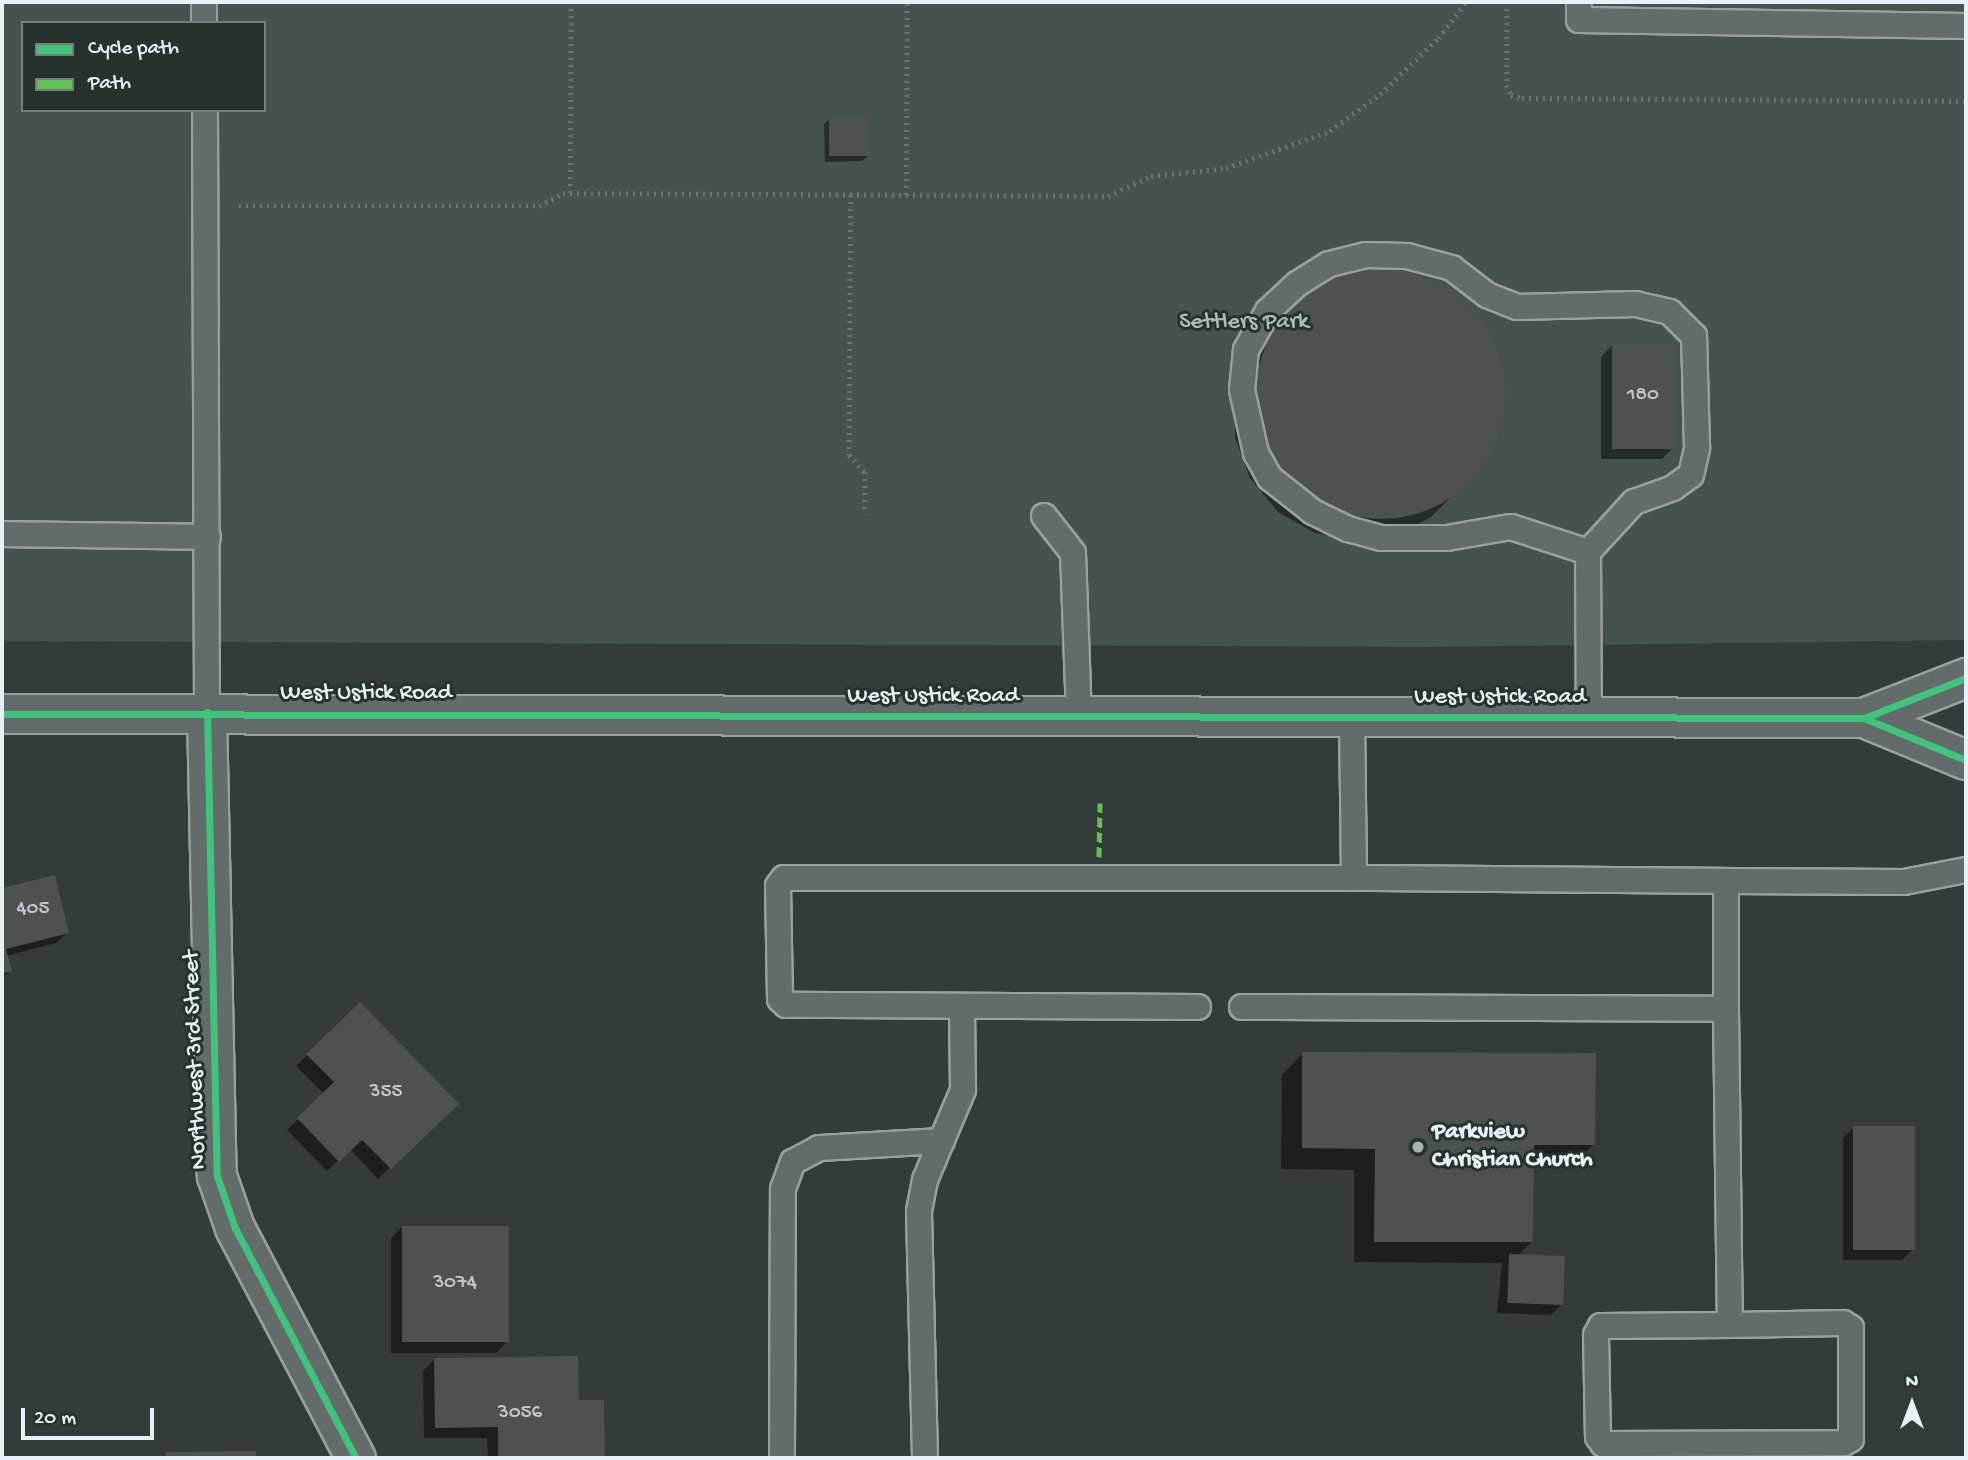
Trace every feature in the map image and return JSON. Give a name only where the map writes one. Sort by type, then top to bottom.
[{"type":"main road","name":"West Ustick Road","points":[[2,714],[206,712],[1864,718],[1966,678]]},
{"type":"main road","name":"Northwest 3rd Street","points":[[206,712],[217,1176],[235,1228],[356,1458]]},
{"type":"main road","name":"West Ustick Road","points":[[1864,718],[1966,760]]},
{"type":"lane","points":[[204,2],[204,21]]},
{"type":"lane","points":[[1579,2],[1579,20],[1966,26]]},
{"type":"lane","points":[[205,112],[208,537],[206,712]]},
{"type":"lane","points":[[1588,551],[1511,527],[1447,538],[1382,538],[1348,530],[1312,512],[1270,478],[1256,453],[1247,423],[1242,390],[1246,350],[1268,311],[1297,284],[1329,264],[1366,255],[1407,256],[1452,268],[1487,295],[1517,307],[1636,304],[1670,312],[1694,336],[1696,448],[1691,475],[1673,488],[1634,502],[1588,551],[1589,718]]},
{"type":"lane","points":[[1044,516],[1073,553],[1079,717]]},
{"type":"lane","points":[[2,534],[208,537]]},
{"type":"lane","points":[[1352,717],[1354,878]]},
{"type":"lane","points":[[1198,1007],[786,1005],[780,999],[778,886],[783,878],[1905,882],[1966,870]]},
{"type":"lane","points":[[1726,881],[1730,1325]]},
{"type":"lane","points":[[925,1458],[919,1211],[942,1141],[963,1090],[962,1007]]},
{"type":"lane","points":[[1242,1007],[1726,1009]]},
{"type":"lane","points":[[782,1458],[783,1189],[793,1162],[819,1148],[942,1141]]},
{"type":"lane","points":[[1843,1323],[1851,1328],[1851,1439],[1844,1443],[1603,1444],[1598,1424],[1596,1335],[1601,1326],[1730,1325],[1843,1323]]},
{"type":"path","points":[[570,193],[571,2]]},
{"type":"path","points":[[906,195],[907,2]]},
{"type":"path","points":[[205,206],[539,206],[570,193],[1108,196],[1152,176],[1226,168],[1330,131],[1380,94],[1438,38],[1466,2]]},
{"type":"path","points":[[1507,2],[1507,85],[1511,95],[1522,98],[1966,101]]},
{"type":"path","points":[[851,195],[849,455],[865,472],[865,514]]},
{"type":"green space","name":"Settlers Park","points":[[2,2],[1966,2],[1966,640],[1422,647],[2,641]]},
{"type":"building","points":[[829,117],[869,117],[869,156],[829,156]]},
{"type":"building","points":[[1369,269],[1393,269],[1440,283],[1470,305],[1497,346],[1504,370],[1504,418],[1497,442],[1470,483],[1429,510],[1393,519],[1369,519],[1322,505],[1301,491],[1284,474],[1270,453],[1261,430],[1256,406],[1256,382],[1270,335],[1284,314],[1301,297],[1322,283],[1345,274]]},
{"type":"building","points":[[1612,344],[1675,344],[1675,449],[1612,449]]},
{"type":"building","points":[[55,875],[69,933],[6,949],[12,971],[2,974],[2,888]]},
{"type":"building","points":[[360,1002],[459,1104],[391,1169],[362,1140],[339,1162],[297,1118],[334,1082],[306,1054]]},
{"type":"building","name":"Parkview Christian Church","points":[[1302,1052],[1596,1053],[1595,1145],[1534,1145],[1533,1242],[1374,1242],[1375,1149],[1302,1148]]},
{"type":"building","points":[[1853,1126],[1915,1126],[1915,1250],[1853,1250]]},
{"type":"building","points":[[402,1226],[509,1226],[509,1342],[402,1342]]},
{"type":"building","points":[[1509,1254],[1565,1256],[1563,1305],[1507,1303]]},
{"type":"building","points":[[578,1356],[579,1400],[604,1400],[605,1458],[498,1458],[498,1427],[435,1428],[434,1358]]},
{"type":"building","points":[[256,1451],[256,1458],[166,1458],[165,1452]]},
{"type":"marked path","points":[[1099,857],[1100,803]]},
{"type":"cycle path","points":[[2,714],[1864,718],[1966,678]]},
{"type":"cycle path","points":[[207,712],[217,1176],[235,1228],[356,1458]]},
{"type":"cycle path","points":[[1864,718],[1966,760]]},
{"type":"place","name":"Parkview Christian Church","points":[[1418,1147]]}]
